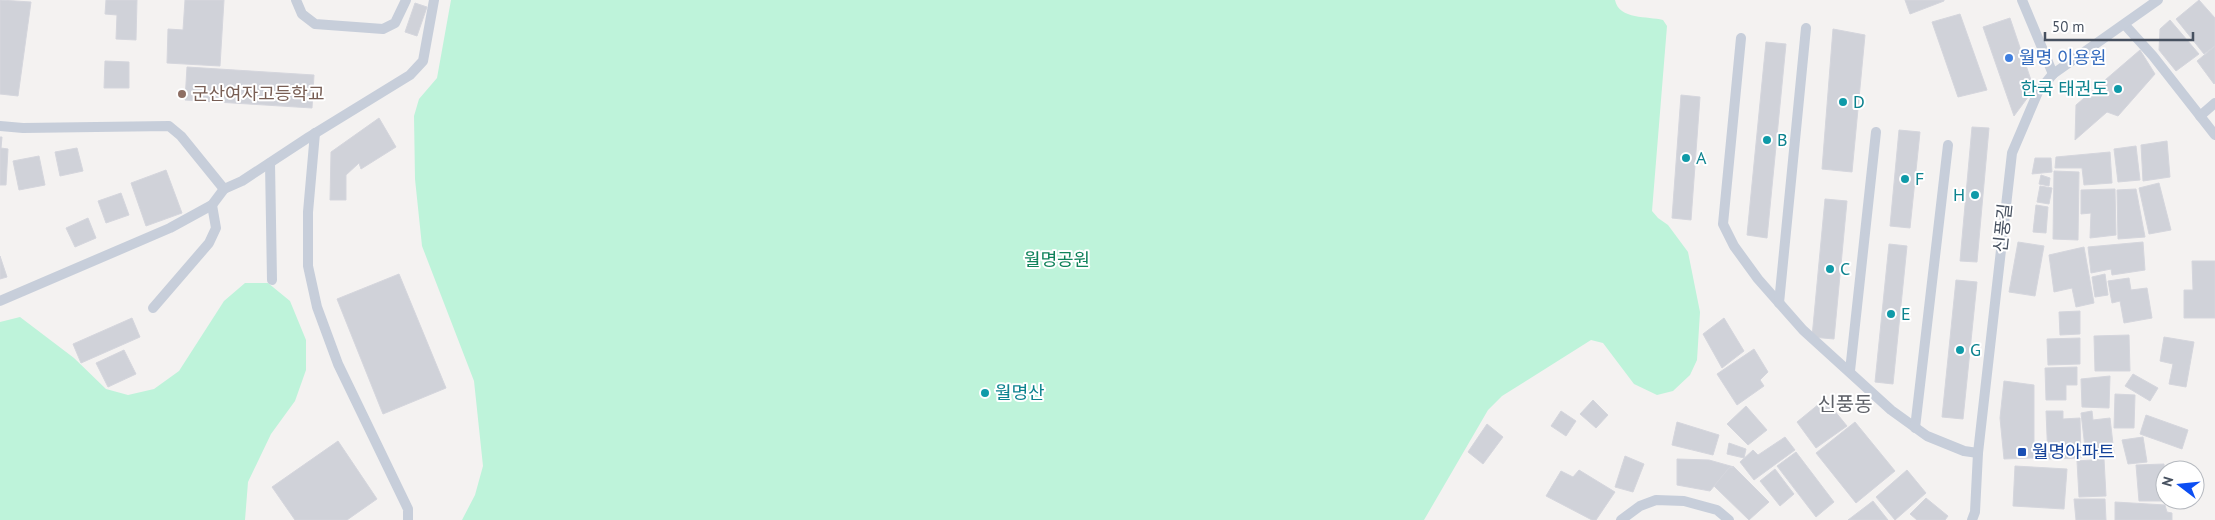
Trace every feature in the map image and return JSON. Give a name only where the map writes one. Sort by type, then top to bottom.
[{"type":"lane","points":[[296,0],[302,14],[315,24],[383,29],[395,23],[406,0]]},
{"type":"lane","points":[[0,301],[170,228],[212,205],[224,189],[242,181],[315,133],[400,83],[419,66],[426,51],[434,0]]},
{"type":"lane","points":[[2022,0],[2053,74]]},
{"type":"lane","name":"신풍길","points":[[1972,520],[1975,512],[1978,453],[2012,153],[2038,92],[2053,74],[2107,34],[2125,25],[2158,0]]},
{"type":"lane","points":[[2125,25],[2153,56],[2215,135]]},
{"type":"lane","points":[[1779,303],[1806,28]]},
{"type":"lane","points":[[1741,38],[1723,224],[1734,246],[1758,279],[1803,330],[1891,410],[1915,428],[1946,445],[1978,453]]},
{"type":"lane","points":[[2200,116],[2215,103]]},
{"type":"lane","points":[[0,126],[23,128],[169,126],[181,136],[224,189]]},
{"type":"lane","points":[[1850,371],[1876,132]]},
{"type":"lane","points":[[315,133],[308,212],[308,257],[317,307],[338,364],[408,509],[408,520]]},
{"type":"lane","points":[[1915,428],[1948,145]]},
{"type":"lane","points":[[270,163],[272,280]]},
{"type":"lane","points":[[152,308],[209,243],[216,228],[212,205]]},
{"type":"lane","points":[[1621,520],[1640,506],[1656,500],[1684,501],[1717,510],[1729,520]]},
{"type":"green space","name":"월명공원","points":[[451,0],[1615,0],[1622,11],[1628,14],[1663,20],[1667,26],[1652,211],[1668,225],[1688,252],[1700,312],[1697,360],[1690,375],[1673,391],[1657,395],[1634,384],[1603,343],[1591,340],[1502,396],[1488,410],[1424,520],[462,520],[475,495],[483,466],[474,381],[422,246],[415,179],[414,116],[419,99],[437,78]]},
{"type":"green space","points":[[245,283],[268,283],[290,301],[306,340],[306,370],[295,401],[271,434],[248,482],[245,520],[0,520],[0,322],[20,317],[74,358],[106,389],[128,395],[154,389],[179,371],[224,301]]},
{"type":"building","points":[[0,0],[31,2],[18,96],[0,94]]},
{"type":"building","points":[[106,0],[137,0],[136,40],[116,39],[117,15],[105,14]]},
{"type":"building","points":[[185,0],[224,0],[220,66],[167,63],[168,29],[183,30]]},
{"type":"building","points":[[1905,0],[1944,0],[1944,1],[1910,14]]},
{"type":"building","points":[[2199,0],[2215,18],[2215,46],[2204,54],[2176,19]]},
{"type":"building","points":[[415,3],[427,7],[417,36],[405,32]]},
{"type":"building","points":[[1960,14],[1987,90],[1958,97],[1932,22]]},
{"type":"building","name":"월명 이용원","points":[[2010,18],[2034,89],[2014,116],[1983,27]]},
{"type":"building","points":[[2170,20],[2199,54],[2176,71],[2159,50],[2160,29]]},
{"type":"building","name":"D","points":[[1833,29],[1865,35],[1852,172],[1822,169]]},
{"type":"building","name":"B","points":[[1766,42],[1786,44],[1767,238],[1747,235]]},
{"type":"building","points":[[2215,46],[2215,83],[2214,84],[2197,61]]},
{"type":"building","name":"한국 태권도","points":[[2140,50],[2155,74],[2118,116],[2107,112],[2075,140],[2076,105]]},
{"type":"building","points":[[105,61],[129,62],[129,88],[104,88]]},
{"type":"building","points":[[187,67],[314,75],[312,108],[185,100]]},
{"type":"building","name":"A","points":[[1681,95],[1700,97],[1691,220],[1672,218]]},
{"type":"building","points":[[379,118],[396,147],[361,169],[359,163],[346,175],[346,200],[330,200],[331,152]]},
{"type":"building","name":"H","points":[[1972,127],[1989,128],[1977,262],[1960,261]]},
{"type":"building","name":"F","points":[[1899,130],[1920,132],[1910,228],[1890,226]]},
{"type":"building","points":[[0,137],[2,137],[1,148],[8,149],[6,185],[0,185]]},
{"type":"building","points":[[2167,141],[2170,177],[2143,181],[2141,145]]},
{"type":"building","points":[[2136,146],[2140,180],[2118,182],[2114,149]]},
{"type":"building","points":[[77,148],[83,171],[60,176],[55,152]]},
{"type":"building","points":[[2110,152],[2112,183],[2084,185],[2082,168],[2055,168],[2056,157]]},
{"type":"building","points":[[39,156],[45,185],[19,190],[13,161]]},
{"type":"building","points":[[2035,158],[2051,158],[2052,172],[2032,174]]},
{"type":"building","points":[[166,170],[182,213],[146,226],[131,183]]},
{"type":"building","points":[[2054,171],[2079,172],[2078,240],[2053,239]]},
{"type":"building","points":[[2041,175],[2050,178],[2049,186],[2039,184]]},
{"type":"building","points":[[2159,183],[2171,230],[2149,234],[2139,188]]},
{"type":"building","points":[[2040,186],[2052,188],[2049,204],[2037,202]]},
{"type":"building","points":[[2115,189],[2116,235],[2090,238],[2091,213],[2081,214],[2081,190]]},
{"type":"building","points":[[2136,189],[2145,237],[2118,239],[2117,190]]},
{"type":"building","points":[[121,193],[129,215],[106,223],[98,201]]},
{"type":"building","name":"C","points":[[1825,199],[1847,201],[1834,339],[1812,337]]},
{"type":"building","points":[[2036,205],[2048,207],[2046,233],[2033,232]]},
{"type":"building","points":[[88,218],[96,238],[75,247],[66,228]]},
{"type":"building","points":[[2018,242],[2044,246],[2035,296],[2009,292]]},
{"type":"building","points":[[2143,242],[2145,270],[2112,275],[2111,269],[2091,273],[2088,247]]},
{"type":"building","name":"E","points":[[1889,244],[1907,246],[1893,384],[1875,382]]},
{"type":"building","points":[[2084,247],[2094,303],[2076,307],[2072,288],[2054,292],[2049,255]]},
{"type":"building","points":[[0,256],[7,277],[0,279]]},
{"type":"building","points":[[2192,261],[2215,261],[2215,318],[2184,318],[2184,290],[2193,290]]},
{"type":"building","points":[[399,274],[446,388],[383,414],[337,299]]},
{"type":"building","points":[[2105,274],[2108,295],[2095,297],[2092,277]]},
{"type":"building","points":[[2129,278],[2131,290],[2147,288],[2152,318],[2124,323],[2120,301],[2112,303],[2108,281]]},
{"type":"building","name":"G","points":[[1956,280],[1977,282],[1963,419],[1942,417]]},
{"type":"building","points":[[2080,311],[2080,334],[2060,335],[2059,312]]},
{"type":"building","points":[[132,318],[140,337],[81,363],[73,344]]},
{"type":"building","points":[[1724,318],[1744,351],[1722,368],[1703,334]]},
{"type":"building","points":[[2129,335],[2130,371],[2095,371],[2094,336]]},
{"type":"building","points":[[2164,337],[2194,342],[2186,387],[2169,384],[2173,364],[2160,361]]},
{"type":"building","points":[[2080,338],[2080,364],[2048,365],[2047,339]]},
{"type":"building","points":[[1754,349],[1768,372],[1760,380],[1764,386],[1737,405],[1717,374]]},
{"type":"building","points":[[124,350],[136,374],[108,387],[96,363]]},
{"type":"building","points":[[2077,367],[2077,385],[2066,385],[2066,400],[2046,400],[2045,368]]},
{"type":"building","points":[[2133,374],[2158,388],[2150,401],[2125,386]]},
{"type":"building","points":[[2110,376],[2109,408],[2082,407],[2081,379]]},
{"type":"building","points":[[2004,381],[2034,385],[2034,458],[2004,459],[2000,418]]},
{"type":"building","points":[[2115,394],[2135,395],[2134,428],[2114,428]]},
{"type":"building","points":[[1825,399],[1847,426],[1816,448],[1797,422]]},
{"type":"building","points":[[1593,400],[1608,415],[1596,428],[1580,414]]},
{"type":"building","points":[[1746,406],[1767,430],[1748,445],[1727,424]]},
{"type":"building","points":[[1561,411],[1576,421],[1566,436],[1551,426]]},
{"type":"building","points":[[2046,411],[2063,411],[2063,419],[2080,418],[2081,458],[2048,459]]},
{"type":"building","points":[[2092,411],[2093,420],[2110,418],[2114,453],[2086,456],[2081,413]]},
{"type":"building","points":[[2146,415],[2188,430],[2182,449],[2140,434]]},
{"type":"building","points":[[1677,422],[1719,435],[1713,455],[1672,445]]},
{"type":"building","points":[[1855,422],[1895,471],[1856,503],[1816,453]]},
{"type":"building","points":[[1487,424],[1503,437],[1483,464],[1468,452]]},
{"type":"building","points":[[1785,437],[1795,450],[1754,480],[1740,462],[1753,450],[1758,455]]},
{"type":"building","points":[[2143,437],[2147,462],[2128,464],[2122,440]]},
{"type":"building","points":[[338,441],[377,499],[347,520],[295,520],[272,487]]},
{"type":"building","points":[[1729,443],[1746,449],[1744,458],[1727,454]]},
{"type":"building","points":[[1796,452],[1834,502],[1816,517],[1777,466]]},
{"type":"building","points":[[1625,456],[1644,464],[1633,492],[1615,487]]},
{"type":"building","points":[[1677,459],[1709,460],[1734,467],[1729,468],[1710,491],[1677,485]]},
{"type":"building","points":[[2104,459],[2106,496],[2079,497],[2077,461]]},
{"type":"building","points":[[2155,464],[2155,501],[2139,501],[2136,465]]},
{"type":"building","points":[[2015,466],[2067,469],[2064,509],[2013,506]]},
{"type":"building","points":[[1734,467],[1769,502],[1749,520],[1714,486],[1729,468]]},
{"type":"building","points":[[1775,469],[1794,494],[1780,506],[1760,481]]},
{"type":"building","points":[[1579,470],[1615,492],[1596,520],[1592,520],[1546,496],[1561,471],[1573,477]]},
{"type":"building","points":[[1907,470],[1926,493],[1895,520],[1876,497]]},
{"type":"building","points":[[1926,498],[1948,516],[1945,520],[1917,520],[1910,514]]},
{"type":"building","points":[[2074,499],[2105,499],[2106,520],[2076,520]]},
{"type":"building","points":[[1873,501],[1888,520],[1848,520]]},
{"type":"building","points":[[2115,502],[2155,504],[2155,510],[2166,510],[2172,513],[2172,520],[2115,520]]},
{"type":"place","name":"월명 이용원","points":[[2009,58]]},
{"type":"place","name":"한국 태권도","points":[[2118,89]]},
{"type":"place","name":"군산여자고등학교","points":[[182,94]]},
{"type":"place","name":"D","points":[[1843,102]]},
{"type":"place","name":"B","points":[[1767,140]]},
{"type":"place","name":"A","points":[[1686,158]]},
{"type":"place","name":"F","points":[[1905,179]]},
{"type":"place","name":"H","points":[[1975,195]]},
{"type":"place","name":"C","points":[[1830,269]]},
{"type":"place","name":"E","points":[[1891,314]]},
{"type":"place","name":"G","points":[[1960,350]]},
{"type":"place","name":"월명산","points":[[985,393]]},
{"type":"place","name":"월명아파트","points":[[2022,452]]},
{"type":"district","name":"신풍동","points":[[1845,404]]}]
